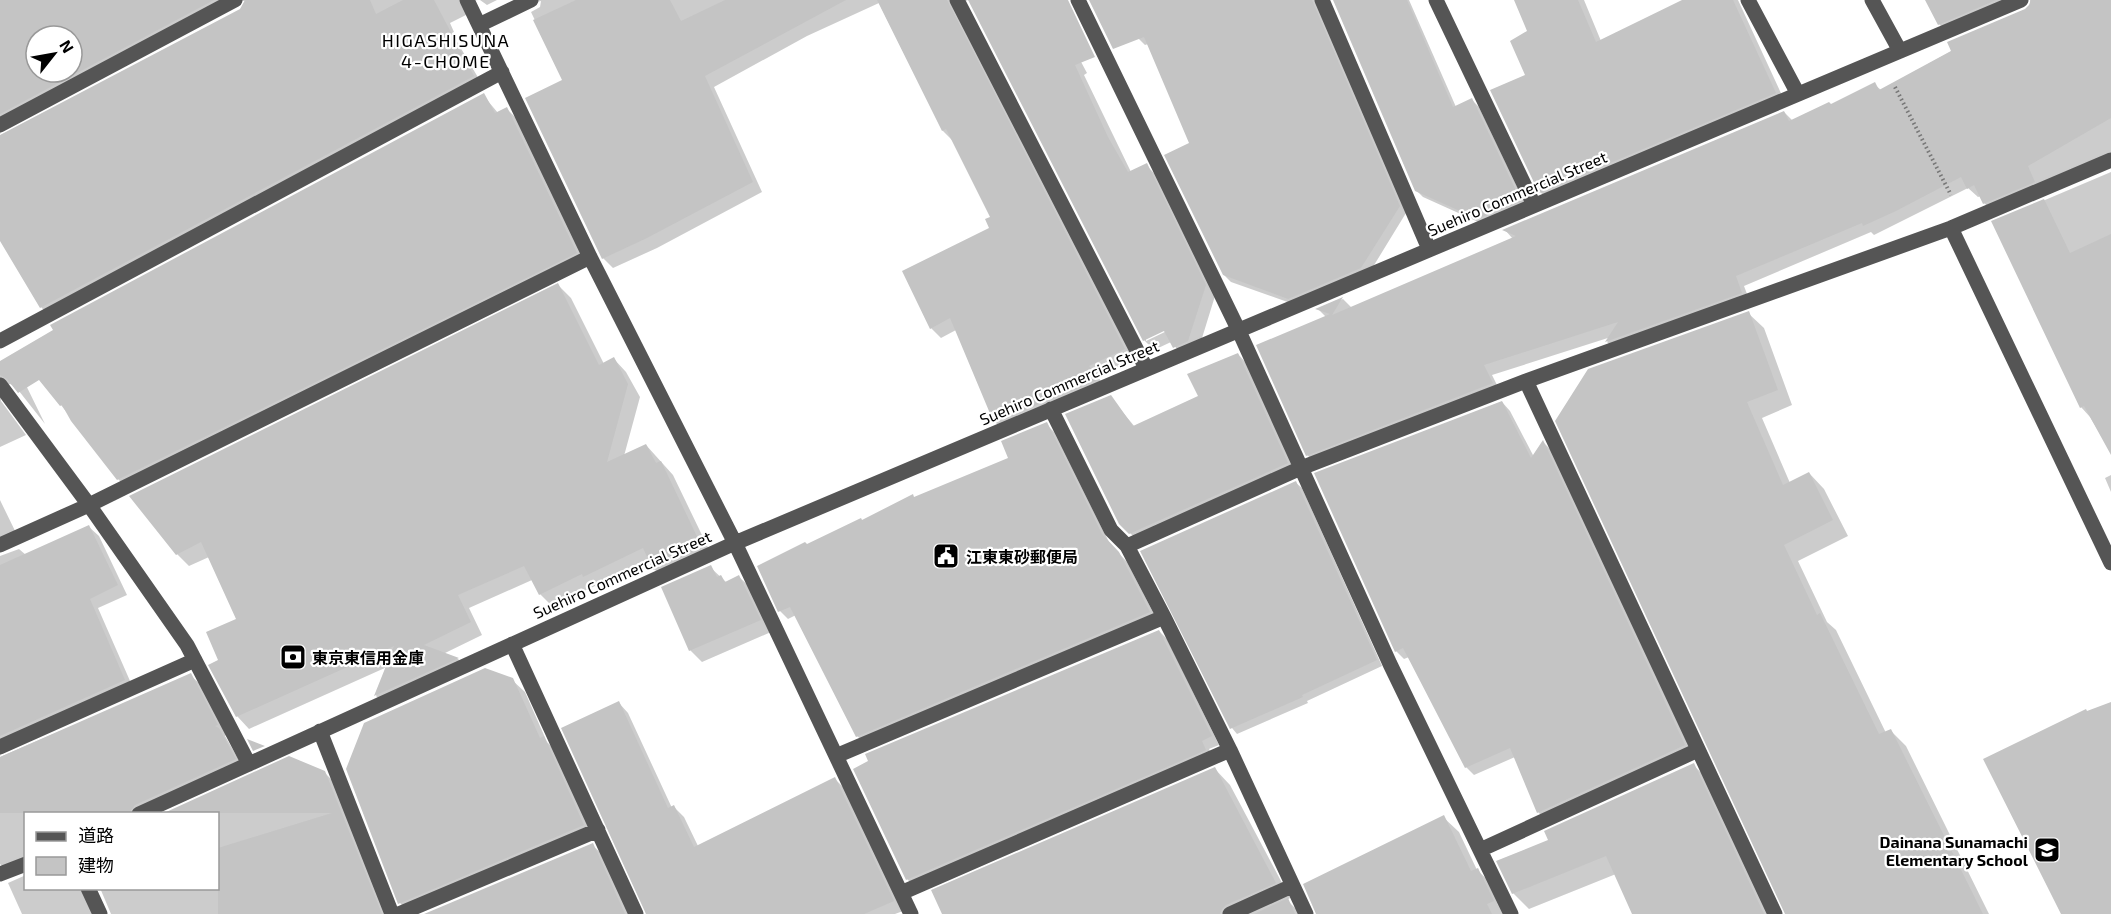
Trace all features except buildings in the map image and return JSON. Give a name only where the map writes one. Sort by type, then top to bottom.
[{"type":"street","points":[[0,125],[235,0]]},
{"type":"street","points":[[467,0],[590,257],[735,543],[911,914]]},
{"type":"street","points":[[479,25],[531,0]]},
{"type":"street","points":[[957,0],[1146,368]]},
{"type":"street","points":[[1078,0],[1238,330],[1390,664],[1511,914]]},
{"type":"street","points":[[1322,0],[1429,249]]},
{"type":"street","points":[[1436,0],[1534,205]]},
{"type":"street","points":[[1748,0],[1798,94]]},
{"type":"street","points":[[1872,0],[1900,51]]},
{"type":"street","name":"Suehiro Commercial Street","points":[[141,812],[735,543],[2021,0]]},
{"type":"street","points":[[0,341],[502,72]]},
{"type":"street","points":[[1127,546],[1301,468],[1526,381],[1958,225],[2111,160]]},
{"type":"street","points":[[1958,225],[2111,563]]},
{"type":"street","points":[[0,545],[89,505],[590,257]]},
{"type":"street","points":[[1526,381],[1775,914]]},
{"type":"street","points":[[0,385],[89,505],[181,636],[249,764]]},
{"type":"street","points":[[1051,410],[1110,530],[1127,546],[1164,617],[1230,750],[1306,914]]},
{"type":"street","points":[[837,756],[1164,617]]},
{"type":"street","points":[[512,644],[636,914]]},
{"type":"street","points":[[0,747],[195,660]]},
{"type":"street","points":[[320,731],[392,914]]},
{"type":"street","points":[[901,893],[1230,750]]},
{"type":"street","points":[[1480,850],[1698,750]]},
{"type":"street","points":[[399,914],[598,830]]},
{"type":"street","points":[[0,874],[24,865]]},
{"type":"street","points":[[1230,914],[1292,886]]},
{"type":"street","points":[[89,890],[100,914]]},
{"type":"path","points":[[1881,59],[1958,225]]},
{"type":"place","name":"江東東砂郵便局","points":[[946,556]]},
{"type":"place","name":"東京東信用金庫","points":[[293,657]]},
{"type":"place","name":"Dainana Sunamachi Elementary School","points":[[2047,850]]},
{"type":"district","name":"HIGASHISUNA 4-CHOME","points":[[446,50]]}]
